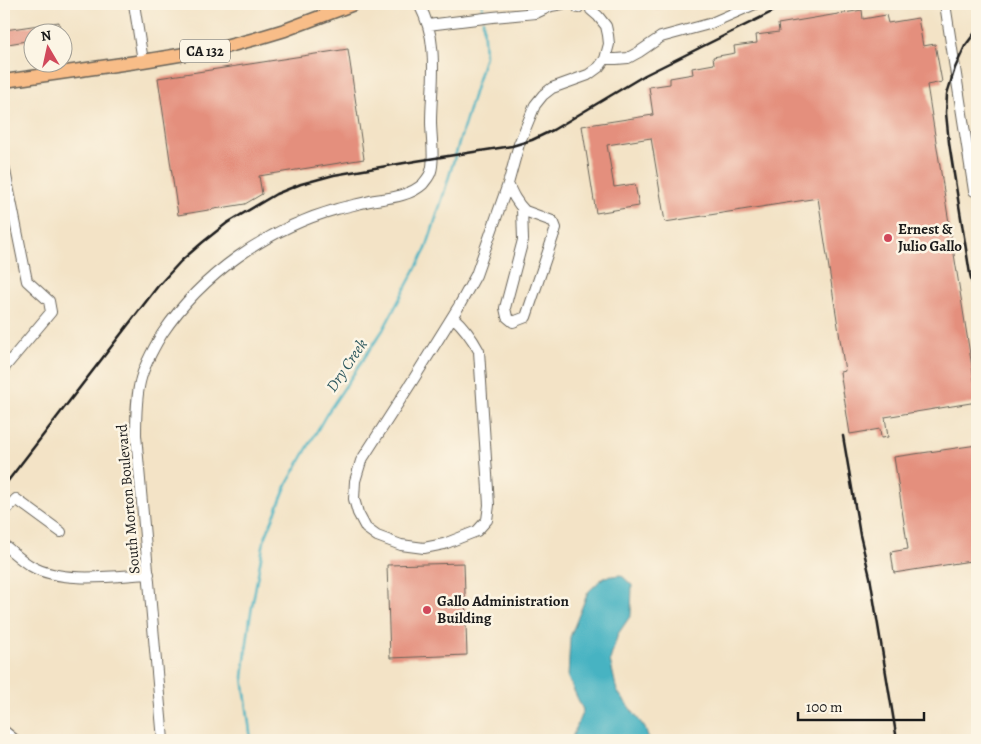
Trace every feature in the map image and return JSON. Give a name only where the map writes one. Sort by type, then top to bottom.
[{"type":"main road","name":"CA 132","points":[[4,81],[221,48],[310,21],[354,4]]},
{"type":"street","points":[[134,4],[143,61]]},
{"type":"street","name":"South Morton Boulevard","points":[[163,740],[136,434],[136,412],[140,382],[147,360],[172,320],[191,298],[225,266],[242,254],[285,230],[316,216],[356,204],[399,196],[416,189],[424,182],[429,175],[432,164],[432,48],[428,25],[419,4]]},
{"type":"street","points":[[428,25],[536,13],[551,6],[562,4]]},
{"type":"street","points":[[605,58],[628,58],[661,37],[709,24],[755,4]]},
{"type":"street","points":[[944,4],[976,190]]},
{"type":"street","points":[[453,317],[462,324],[479,351],[489,505],[487,520],[477,531],[444,544],[424,548],[401,544],[378,536],[366,528],[358,513],[354,499],[355,481],[361,460],[453,317],[476,275],[520,144],[535,106],[543,95],[552,88],[588,75],[599,67],[605,58],[609,44],[606,26],[591,10]]},
{"type":"street","points":[[4,166],[27,281],[49,301],[51,312],[4,368]]},
{"type":"street","points":[[508,184],[516,202],[522,208],[525,212],[552,221],[556,228],[526,317],[513,322],[507,317],[505,308],[523,240],[522,208]]},
{"type":"street","points":[[4,512],[16,499],[61,532]]},
{"type":"street","points":[[4,545],[32,566],[59,576],[149,574]]},
{"type":"street","points":[[4,732],[15,740]]},
{"type":"water","points":[[621,575],[632,585],[631,615],[618,634],[610,660],[617,691],[645,728],[649,740],[571,740],[583,710],[568,678],[570,637],[588,592],[604,577]]},
{"type":"building","points":[[656,4],[681,4],[682,5],[656,9]]},
{"type":"building","name":"Ernest & Julio Gallo","points":[[862,10],[863,19],[886,15],[888,23],[918,18],[923,46],[935,44],[942,82],[927,85],[977,398],[977,402],[885,417],[888,437],[881,438],[880,429],[850,434],[840,372],[845,371],[818,198],[665,222],[651,138],[607,145],[614,187],[635,184],[639,206],[596,213],[582,126],[653,115],[649,87],[670,84],[670,78],[693,74],[692,68],[714,64],[713,57],[735,53],[734,46],[757,43],[756,35],[779,32],[778,24]]},
{"type":"building","points":[[22,27],[22,42],[8,44],[5,30]]},
{"type":"building","points":[[348,49],[364,159],[259,176],[262,194],[245,204],[178,215],[158,78]]},
{"type":"building","points":[[977,445],[977,560],[894,573],[891,552],[908,549],[894,457]]},
{"type":"building","name":"Gallo Administration Building","points":[[464,563],[467,655],[390,658],[387,565]]},
{"type":"waterway","name":"Dry Creek","points":[[482,4],[483,15]]},
{"type":"waterway","name":"Dry Creek","points":[[251,740],[243,677],[250,618],[264,541],[287,484],[326,415],[383,330],[426,249],[485,56],[483,20]]},
{"type":"railway","points":[[4,486],[158,286],[181,261],[227,223],[276,194],[301,184],[334,175],[512,146],[532,140],[553,130],[645,75],[788,4]]},
{"type":"railway","points":[[977,30],[965,46],[955,68],[947,94],[946,113],[970,274],[977,305]]},
{"type":"railway","points":[[843,436],[860,535],[870,577],[897,740]]},
{"type":"place","name":"Ernest & Julio Gallo","points":[[888,238]]},
{"type":"place","name":"Gallo Administration Building","points":[[427,610]]}]
